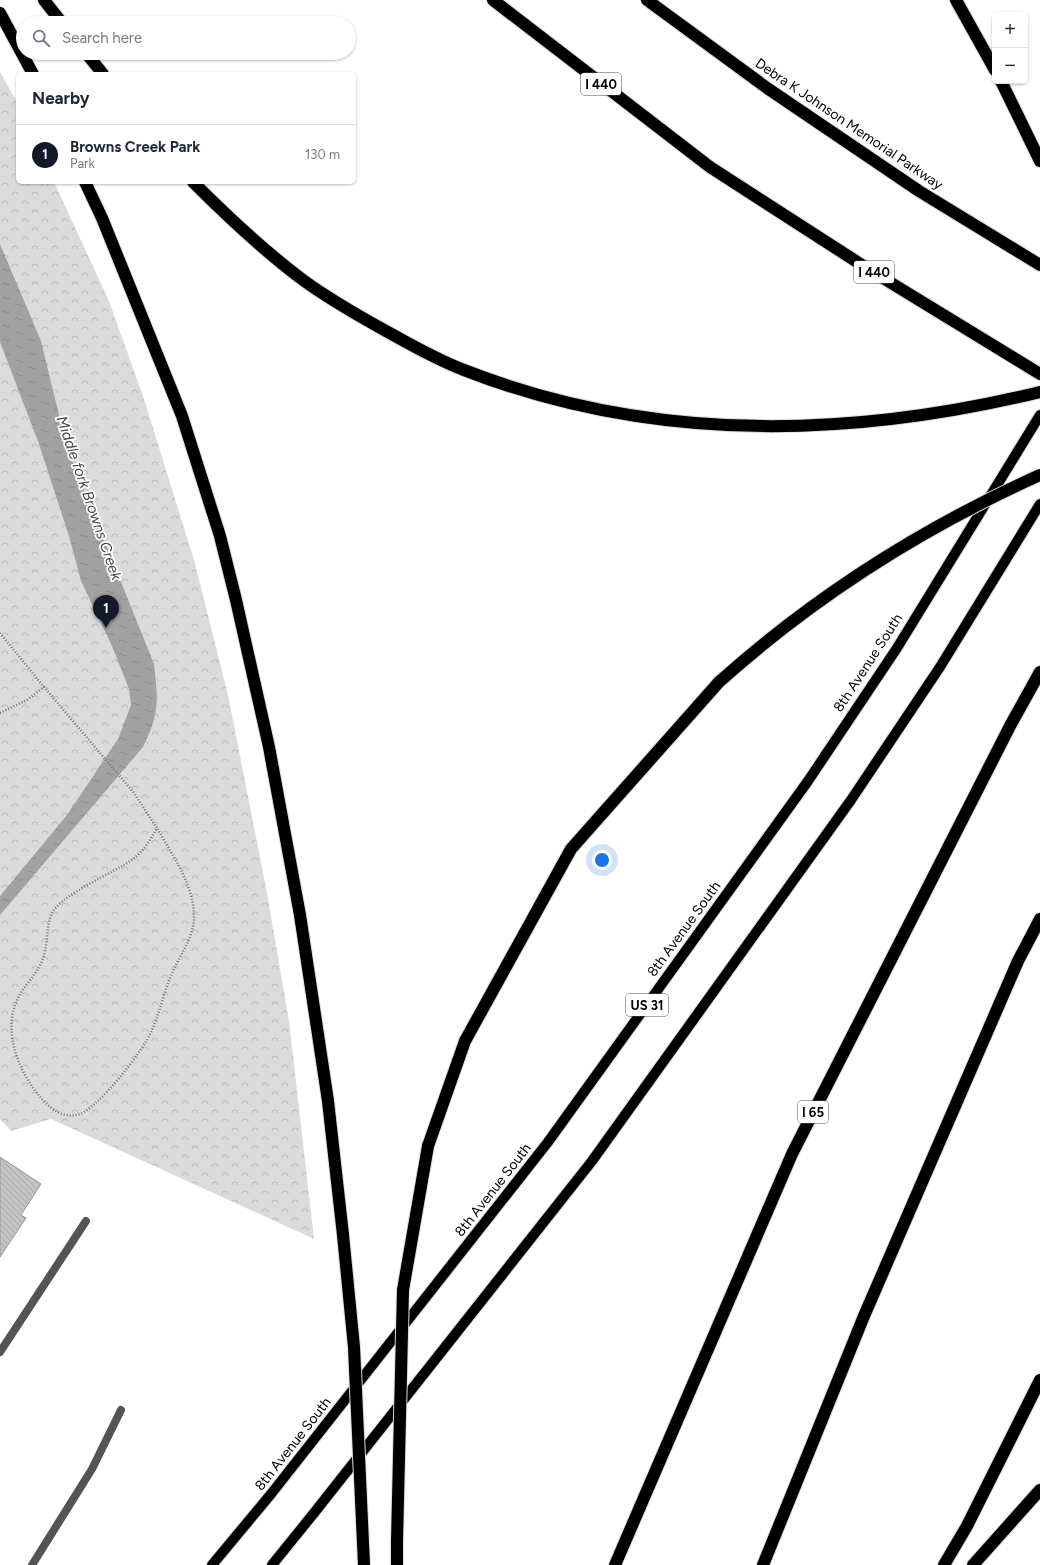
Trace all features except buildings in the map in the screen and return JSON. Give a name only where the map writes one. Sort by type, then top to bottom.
[{"type":"highway","points":[[44,0],[57,16]]},
{"type":"highway","name":"I 440","points":[[493,0],[710,167],[865,266],[1040,374]]},
{"type":"highway","name":"Debra K Johnson Memorial Parkway","points":[[646,0],[767,88],[919,190],[1040,265]]},
{"type":"highway","points":[[956,0],[992,65]]},
{"type":"highway","points":[[0,13],[16,44]]},
{"type":"highway","points":[[25,60],[31,72]]},
{"type":"highway","points":[[92,60],[101,72]]},
{"type":"highway","points":[[1002,84],[1040,161]]},
{"type":"highway","points":[[86,184],[102,218],[182,416],[220,536],[269,747],[300,914],[328,1101],[354,1347],[364,1565]]},
{"type":"highway","points":[[195,184],[266,251],[344,308],[412,345],[462,369],[522,391],[595,410],[654,420],[721,426],[793,427],[876,422],[974,406],[1040,392]]},
{"type":"highway","points":[[397,1565],[403,1290],[428,1146],[465,1041],[571,849],[719,682],[774,634],[858,573],[947,520],[1040,475]]},
{"type":"highway","name":"I 65","points":[[615,1565],[792,1154],[1010,726],[1040,672]]},
{"type":"highway","points":[[763,1565],[867,1309],[1018,961],[1040,919]]},
{"type":"highway","points":[[944,1565],[966,1526],[1040,1380]]},
{"type":"highway","points":[[973,1565],[1040,1490]]},
{"type":"main road","name":"8th Avenue South","points":[[212,1565],[276,1488],[553,1136],[808,781],[897,648],[1040,415]]},
{"type":"main road","points":[[274,1563],[592,1161],[851,800],[940,667],[1040,504]]},
{"type":"street","points":[[0,1352],[86,1221]]},
{"type":"street","points":[[32,1565],[92,1469],[121,1410]]},
{"type":"path","points":[[0,633],[134,793],[157,828],[186,881],[194,918],[190,936],[167,986],[151,1032],[141,1048],[112,1087],[93,1106],[79,1114],[63,1114],[56,1112],[38,1094],[24,1074],[18,1062],[13,1038],[13,1016],[16,1002],[38,971],[46,946],[51,915],[55,908],[68,897],[134,858],[150,840],[157,828]]},
{"type":"path","points":[[0,713],[27,700],[44,687]]},
{"type":"green space","points":[[0,72],[16,100],[16,184],[55,184],[109,301],[143,396],[194,560],[228,695],[267,893],[289,1021],[314,1239],[51,1119],[11,1131],[0,1119]]},
{"type":"water","points":[[0,244],[41,341],[67,448],[154,664],[157,697],[155,715],[149,735],[143,747],[0,915],[0,896],[67,815],[118,739],[131,705],[129,689],[112,646],[81,581],[69,536],[39,444],[0,342]]},
{"type":"place","name":"Browns Creek Park","points":[[106,628]]},
{"type":"water label","name":"Middle fork Browns Creek","points":[[89,498]]}]
